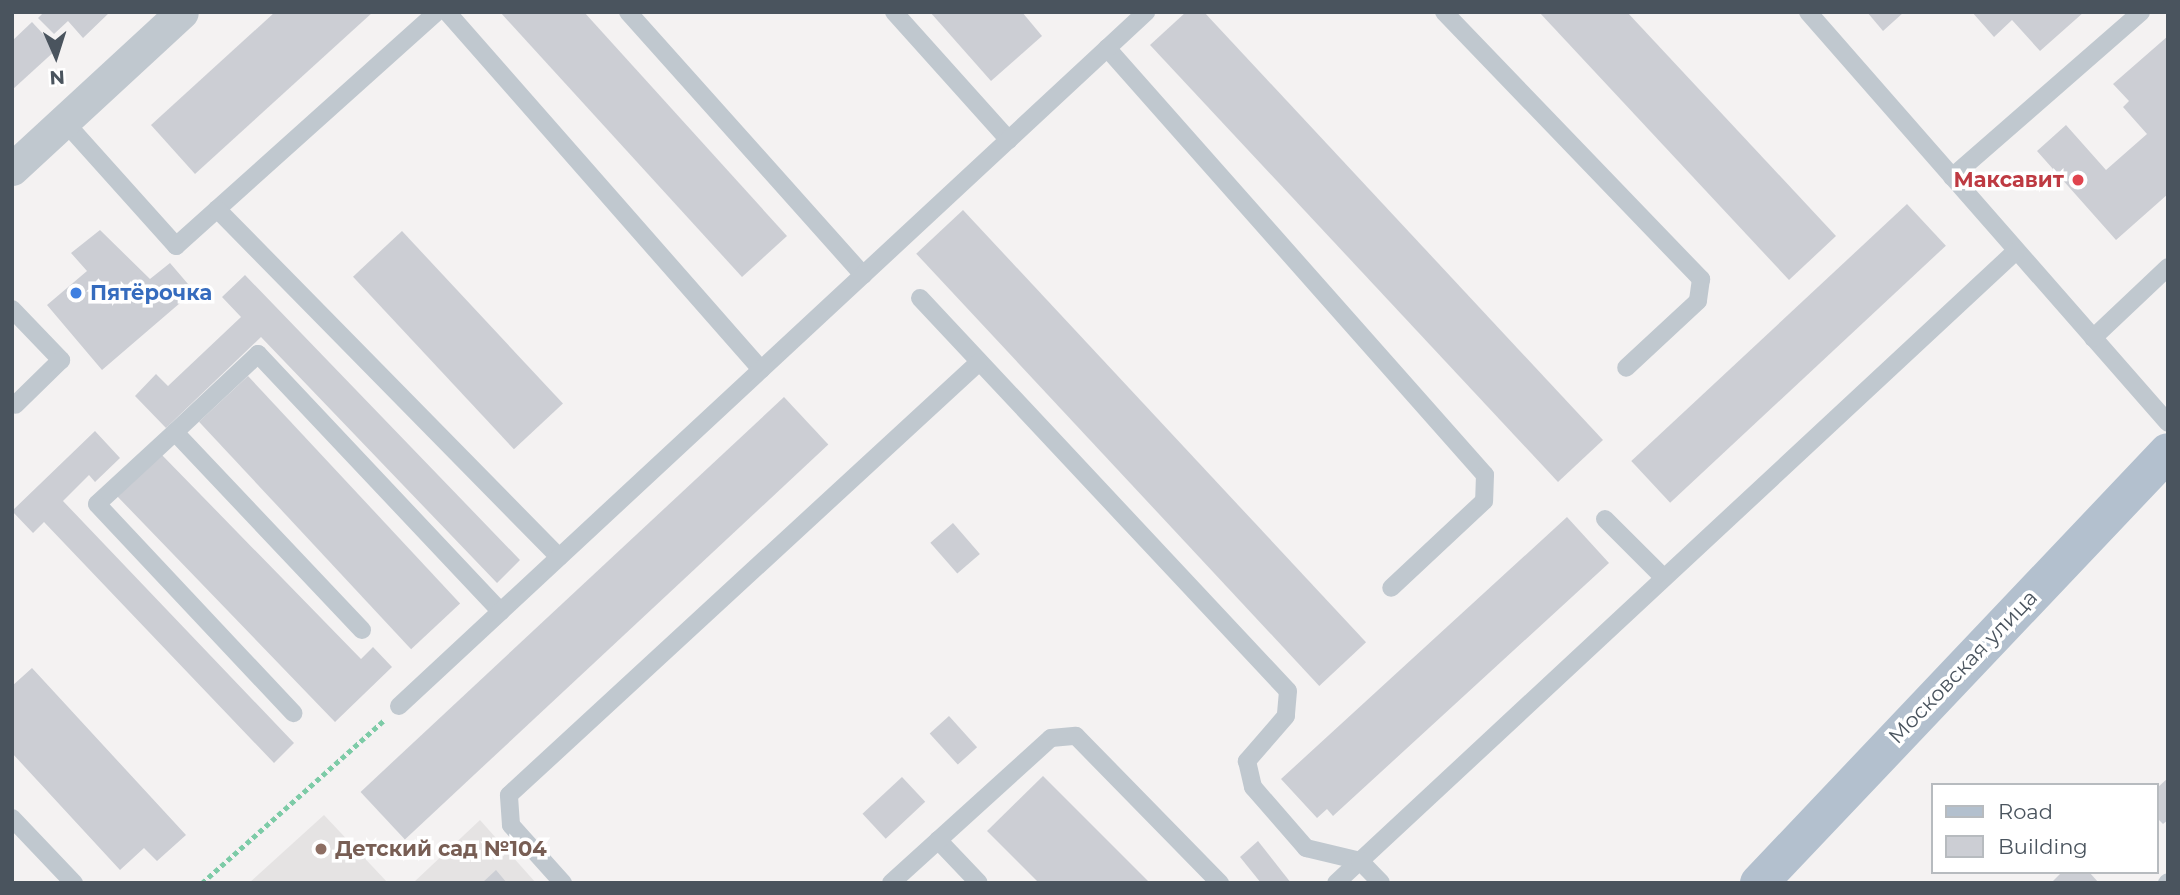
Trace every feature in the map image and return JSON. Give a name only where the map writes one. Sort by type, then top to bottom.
[{"type":"main road","name":"Московская улица","points":[[1759,883],[2168,452]]},
{"type":"street","points":[[12,170],[183,12]]},
{"type":"lane","points":[[64,121],[176,246],[437,12]]},
{"type":"lane","points":[[447,12],[761,370]]},
{"type":"lane","points":[[628,12],[863,275]]},
{"type":"lane","points":[[894,12],[1009,140]]},
{"type":"lane","points":[[399,706],[1146,12]]},
{"type":"lane","points":[[1444,12],[1701,279],[1698,301],[1626,368]]},
{"type":"lane","points":[[1808,12],[2015,252],[2168,423]]},
{"type":"lane","points":[[1952,177],[2141,12]]},
{"type":"lane","points":[[1107,48],[1485,475],[1485,501],[1391,589]]},
{"type":"lane","points":[[218,209],[559,557]]},
{"type":"lane","points":[[1336,883],[2015,252]]},
{"type":"lane","points":[[2093,338],[2168,267]]},
{"type":"lane","points":[[919,298],[1288,691],[1286,716],[1247,761],[1253,787],[1306,848],[1360,861],[1381,883]]},
{"type":"lane","points":[[12,309],[61,360],[15,405]]},
{"type":"lane","points":[[293,713],[97,504],[258,354],[500,612]]},
{"type":"lane","points":[[563,883],[511,825],[509,795],[979,362]]},
{"type":"lane","points":[[175,432],[362,630]]},
{"type":"lane","points":[[1605,519],[1664,577]]},
{"type":"lane","points":[[891,883],[1051,738],[1076,736],[1220,883]]},
{"type":"lane","points":[[12,818],[74,883]]},
{"type":"lane","points":[[938,840],[979,883]]},
{"type":"path","points":[[202,883],[399,706]]},
{"type":"shaded area","name":"Детский сад №104","points":[[324,815],[388,883],[249,883]]},
{"type":"shaded area","name":"Детский сад №104","points":[[480,820],[536,883],[413,883]]},
{"type":"building","points":[[44,12],[110,12],[83,38],[68,21],[54,34],[38,18]]},
{"type":"building","points":[[275,12],[373,12],[195,174],[151,125]]},
{"type":"building","points":[[500,12],[584,12],[787,236],[742,277]]},
{"type":"building","points":[[930,12],[1022,12],[1042,36],[991,81]]},
{"type":"building","points":[[1186,12],[1204,12],[1603,440],[1558,482],[1150,45]]},
{"type":"building","points":[[1539,12],[1627,12],[1836,236],[1789,280]]},
{"type":"building","points":[[1867,12],[1904,12],[1883,31]]},
{"type":"building","points":[[1972,12],[2084,12],[2040,51],[2012,20],[1994,37]]},
{"type":"building","points":[[32,22],[57,49],[12,90],[12,41]]},
{"type":"building","points":[[2168,36],[2168,194],[2116,240],[2037,151],[2066,125],[2106,170],[2147,134],[2123,107],[2129,101],[2113,84]]},
{"type":"building","points":[[1907,204],[1946,246],[1670,503],[1631,461]]},
{"type":"building","points":[[963,210],[1366,642],[1319,686],[916,254]]},
{"type":"building","points":[[100,230],[150,279],[170,263],[194,291],[102,370],[47,305],[87,271],[71,253]]},
{"type":"building","points":[[402,231],[563,404],[514,449],[353,277]]},
{"type":"building","points":[[245,275],[520,560],[497,583],[261,337],[166,428],[135,396],[156,374],[168,386],[241,317],[222,297]]},
{"type":"building","points":[[248,376],[460,603],[411,649],[199,422]]},
{"type":"building","points":[[784,397],[828,445],[405,839],[361,792]]},
{"type":"building","points":[[95,431],[120,458],[95,482],[89,475],[63,501],[294,743],[274,763],[44,522],[33,533],[12,511]]},
{"type":"building","points":[[161,454],[361,659],[373,647],[392,667],[335,722],[117,496]]},
{"type":"building","points":[[1567,517],[1609,563],[1333,816],[1327,809],[1317,818],[1281,779]]},
{"type":"building","points":[[953,523],[980,554],[957,574],[930,543]]},
{"type":"building","points":[[32,668],[186,835],[157,861],[144,848],[120,870],[12,753],[12,686]]},
{"type":"building","points":[[949,716],[977,747],[958,765],[930,733]]},
{"type":"building","points":[[1043,776],[1150,883],[1039,883],[987,831]]},
{"type":"building","points":[[902,777],[925,802],[886,839],[863,814]]},
{"type":"building","points":[[2168,778],[2168,820],[2163,824],[2159,820],[2159,786]]},
{"type":"building","points":[[1258,841],[1291,883],[1261,883],[1240,857]]},
{"type":"building","points":[[496,870],[507,883],[482,883]]},
{"type":"building","points":[[2060,874],[2091,874],[2099,883],[2051,883]]},
{"type":"place","name":"Максавит","points":[[2078,180]]},
{"type":"place","name":"Пятёрочка","points":[[76,293]]},
{"type":"place","name":"Детский сад №104","points":[[321,849]]}]
